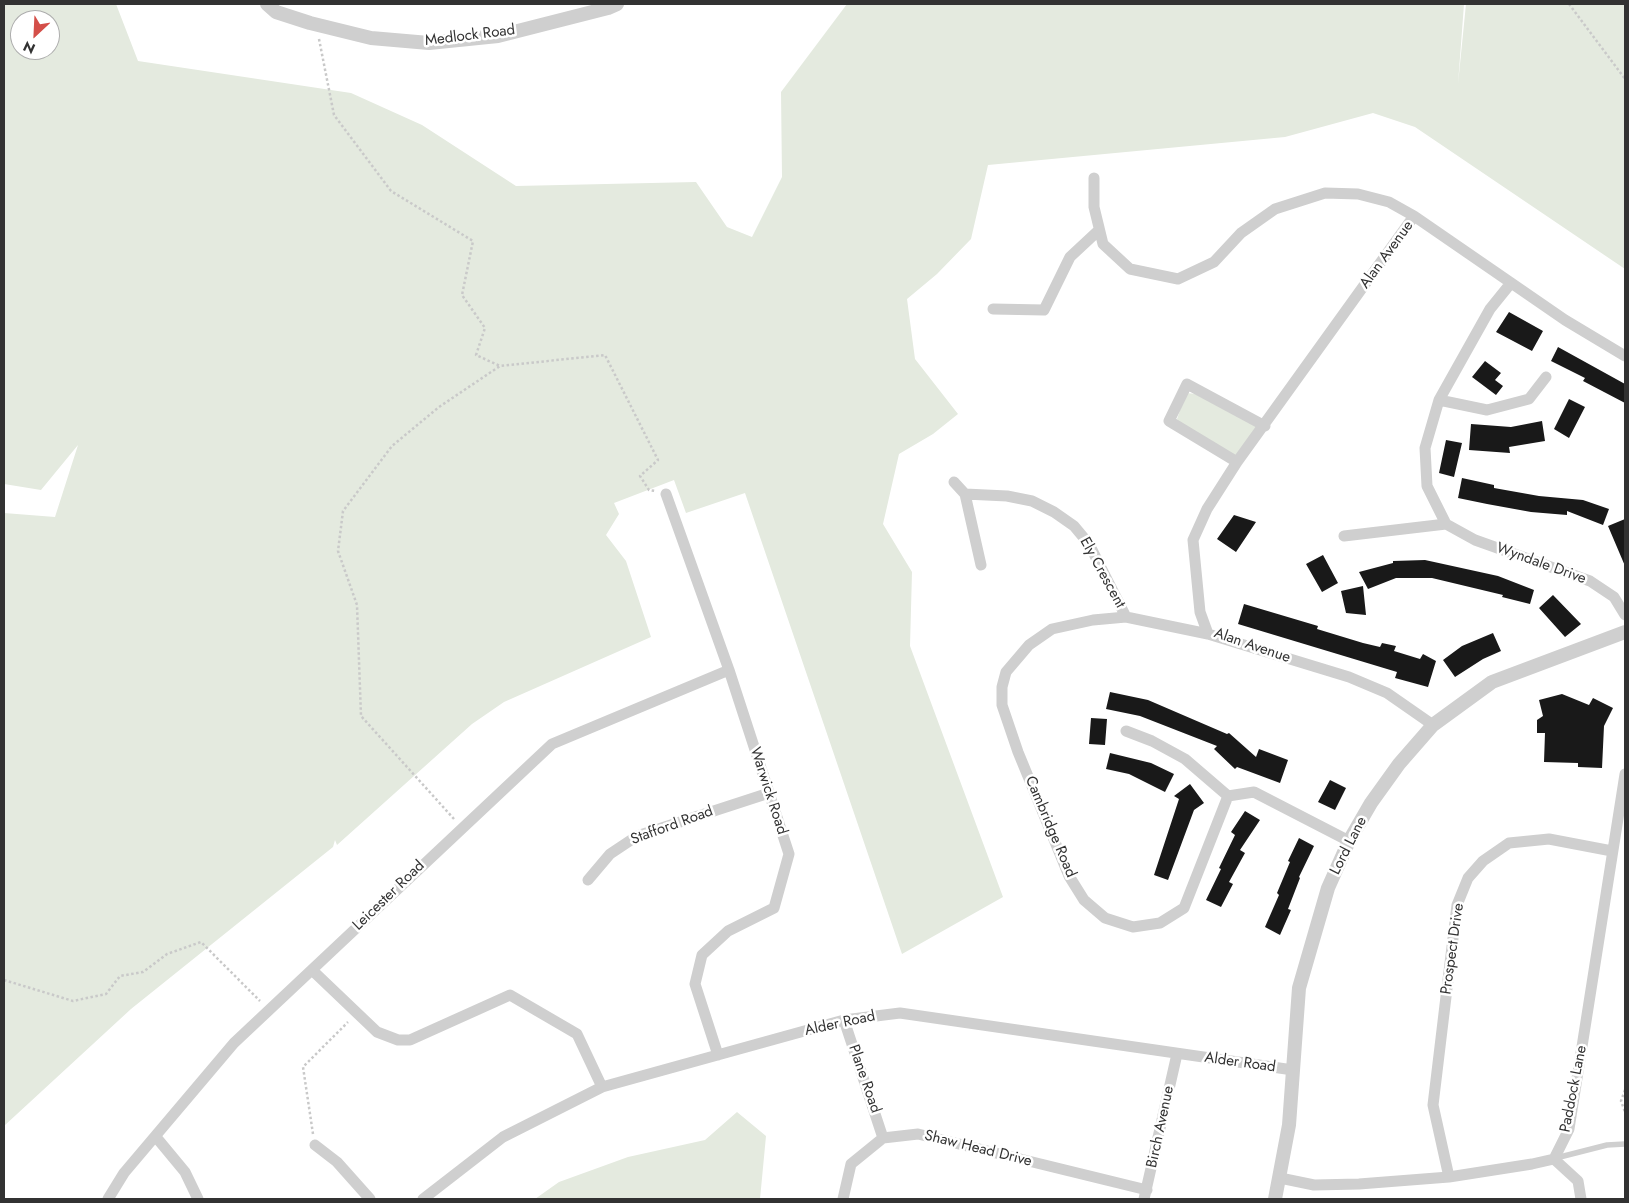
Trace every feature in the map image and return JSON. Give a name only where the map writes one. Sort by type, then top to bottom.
[{"type":"street","name":"Medlock Road","points":[[267,4],[276,12],[317,25],[371,38],[429,42],[498,36],[608,8],[617,4]]},
{"type":"street","points":[[1094,178],[1094,207],[1103,244],[1130,268],[1178,279],[1214,262],[1241,233],[1275,209],[1300,199],[1325,193],[1358,194],[1389,202],[1414,216]]},
{"type":"street","name":"Alan Avenue","points":[[1433,726],[1387,693],[1208,634],[1200,612],[1193,540],[1207,509],[1237,462],[1414,216],[1511,283],[1625,356]]},
{"type":"street","points":[[994,309],[1044,310],[1070,257],[1100,230]]},
{"type":"street","points":[[1344,536],[1446,524],[1427,486],[1425,448],[1439,400],[1490,309],[1511,283]]},
{"type":"street","points":[[1439,400],[1487,410],[1529,399],[1546,377]]},
{"type":"street","points":[[1237,462],[1169,421],[1187,384],[1264,426]]},
{"type":"street","points":[[954,482],[965,494],[982,565]]},
{"type":"street","name":"Warwick Road","points":[[666,494],[729,670],[789,854],[774,908],[728,931],[702,955],[695,984],[718,1055]]},
{"type":"street","name":"Ely Crescent","points":[[965,494],[1008,496],[1032,501],[1054,512],[1074,526],[1089,544],[1126,617]]},
{"type":"street","name":"Wyndale Drive","points":[[1446,524],[1475,540],[1590,581],[1614,597],[1625,615]]},
{"type":"street","name":"Cambridge Road","points":[[1208,634],[1126,617],[1093,620],[1052,629],[1029,645],[1006,672],[1002,687],[1002,705],[1018,752],[1069,876],[1084,900],[1105,918],[1133,927],[1160,923],[1184,908],[1228,796]]},
{"type":"street","name":"Lord Lane","points":[[1275,1199],[1289,1125],[1299,988],[1328,888],[1349,841],[1371,803],[1399,764],[1433,726],[1492,682],[1625,632]]},
{"type":"street","name":"Leicester Road","points":[[108,1199],[124,1173],[234,1043],[552,744],[729,670]]},
{"type":"street","points":[[1126,731],[1152,741],[1185,759],[1211,779],[1228,796],[1254,792],[1349,841]]},
{"type":"street","name":"Paddock Lane","points":[[1554,1158],[1569,1129],[1612,852],[1623,806],[1625,774]]},
{"type":"street","name":"Stafford Road","points":[[588,880],[610,854],[637,836],[769,793]]},
{"type":"street","name":"Prospect Drive","points":[[1449,1177],[1433,1105],[1457,905],[1468,878],[1482,861],[1509,843],[1549,839],[1612,852]]},
{"type":"street","points":[[312,970],[377,1032],[398,1040],[410,1040],[510,995],[577,1034],[602,1087]]},
{"type":"street","name":"Alder Road","points":[[423,1199],[503,1137],[602,1087],[844,1020],[900,1013],[1293,1070]]},
{"type":"street","name":"Plane Road","points":[[844,1020],[883,1138]]},
{"type":"street","name":"Birch Avenue","points":[[1146,1195],[1177,1054]]},
{"type":"street","name":"Shaw Head Drive","points":[[883,1138],[918,1134],[1146,1195]]},
{"type":"street","points":[[156,1137],[185,1172],[198,1199]]},
{"type":"street","points":[[844,1199],[851,1164],[883,1138]]},
{"type":"street","points":[[315,1146],[338,1162],[370,1199]]},
{"type":"street","points":[[1280,1178],[1314,1185],[1330,1185],[1449,1177],[1532,1164],[1554,1158],[1578,1181],[1581,1199]]},
{"type":"lane","points":[[1554,1158],[1606,1145],[1625,1144]]},
{"type":"path","points":[[1569,4],[1625,79]]},
{"type":"path","points":[[317,25],[334,115],[391,191],[473,241],[462,295],[485,328],[476,354],[500,366]]},
{"type":"path","points":[[462,827],[361,716],[357,605],[338,551],[343,511],[392,446],[439,407],[500,366],[605,355],[658,460],[640,476],[649,490],[666,494]]},
{"type":"path","points":[[4,980],[73,1001],[106,994],[120,976],[143,972],[166,954],[201,942],[268,1009]]},
{"type":"path","points":[[315,1146],[303,1068],[356,1014]]},
{"type":"path","points":[[1625,1090],[1620,1101],[1625,1112]]},
{"type":"shaded area","points":[[4,4],[116,4],[138,61],[351,93],[422,125],[516,186],[696,182],[727,227],[752,237],[782,177],[781,92],[847,4],[1464,4],[1458,84],[1466,4],[1625,4],[1625,269],[1415,127],[1373,113],[1285,137],[988,165],[971,239],[937,274],[907,299],[915,359],[958,414],[933,434],[899,454],[883,524],[912,572],[910,646],[1003,897],[902,954],[745,493],[686,513],[674,480],[614,503],[619,514],[606,535],[626,561],[651,637],[504,702],[472,724],[337,845],[335,840],[333,847],[131,1009],[4,1126],[4,513],[55,517],[78,445],[41,490],[4,484]]},
{"type":"shaded area","points":[[1186,393],[1197,394],[1260,427],[1237,457],[1180,425],[1177,419]]},
{"type":"shaded area","points":[[737,1112],[766,1136],[760,1199],[535,1199],[559,1182],[628,1157],[705,1140]]},
{"type":"building","points":[[1509,312],[1543,331],[1532,351],[1496,332]]},
{"type":"building","points":[[1558,347],[1625,384],[1625,403],[1583,381],[1585,378],[1551,361]]},
{"type":"building","points":[[1485,361],[1501,373],[1495,380],[1503,386],[1496,395],[1472,377]]},
{"type":"building","points":[[1569,399],[1585,407],[1569,438],[1554,429]]},
{"type":"building","points":[[1542,421],[1545,441],[1509,447],[1510,453],[1469,450],[1471,424],[1511,427]]},
{"type":"building","points":[[1446,440],[1462,443],[1454,477],[1439,473]]},
{"type":"building","points":[[1462,478],[1494,485],[1494,488],[1539,496],[1583,500],[1609,509],[1603,525],[1567,511],[1567,515],[1531,512],[1458,498]]},
{"type":"building","points":[[1234,515],[1256,522],[1236,552],[1217,539]]},
{"type":"building","points":[[1625,519],[1625,566],[1608,526]]},
{"type":"building","points":[[1323,555],[1338,583],[1322,592],[1306,564]]},
{"type":"building","points":[[1425,560],[1498,576],[1534,590],[1530,604],[1502,597],[1503,595],[1432,578],[1396,578],[1368,589],[1359,572],[1393,563],[1393,561]]},
{"type":"building","points":[[1363,586],[1366,615],[1346,613],[1341,591]]},
{"type":"building","points":[[1553,595],[1581,624],[1565,637],[1539,608]]},
{"type":"building","points":[[1244,604],[1318,626],[1317,629],[1363,643],[1380,647],[1382,643],[1396,646],[1394,651],[1420,659],[1423,654],[1436,661],[1428,687],[1395,678],[1397,672],[1238,624]]},
{"type":"building","points":[[1493,633],[1501,651],[1483,659],[1455,677],[1443,660],[1462,646]]},
{"type":"building","points":[[1110,692],[1148,700],[1227,734],[1229,733],[1256,757],[1259,749],[1288,760],[1280,783],[1237,767],[1235,769],[1214,749],[1217,746],[1140,716],[1106,709]]},
{"type":"building","points":[[1562,694],[1589,705],[1593,698],[1613,708],[1604,726],[1602,768],[1578,767],[1578,763],[1544,762],[1545,733],[1537,733],[1537,720],[1543,716],[1539,700]]},
{"type":"building","points":[[1091,718],[1107,719],[1105,745],[1089,744]]},
{"type":"building","points":[[1110,753],[1151,763],[1174,774],[1165,792],[1129,774],[1106,769]]},
{"type":"building","points":[[1330,780],[1346,788],[1335,810],[1318,802]]},
{"type":"building","points":[[1190,784],[1204,803],[1194,810],[1168,880],[1154,875],[1179,799],[1174,796]]},
{"type":"building","points":[[1245,811],[1260,820],[1240,850],[1245,853],[1229,882],[1233,884],[1221,907],[1206,900],[1235,835],[1231,832]]},
{"type":"building","points":[[1299,838],[1314,846],[1299,877],[1288,909],[1291,910],[1280,935],[1265,927],[1279,895],[1277,893],[1290,862],[1288,861]]}]
